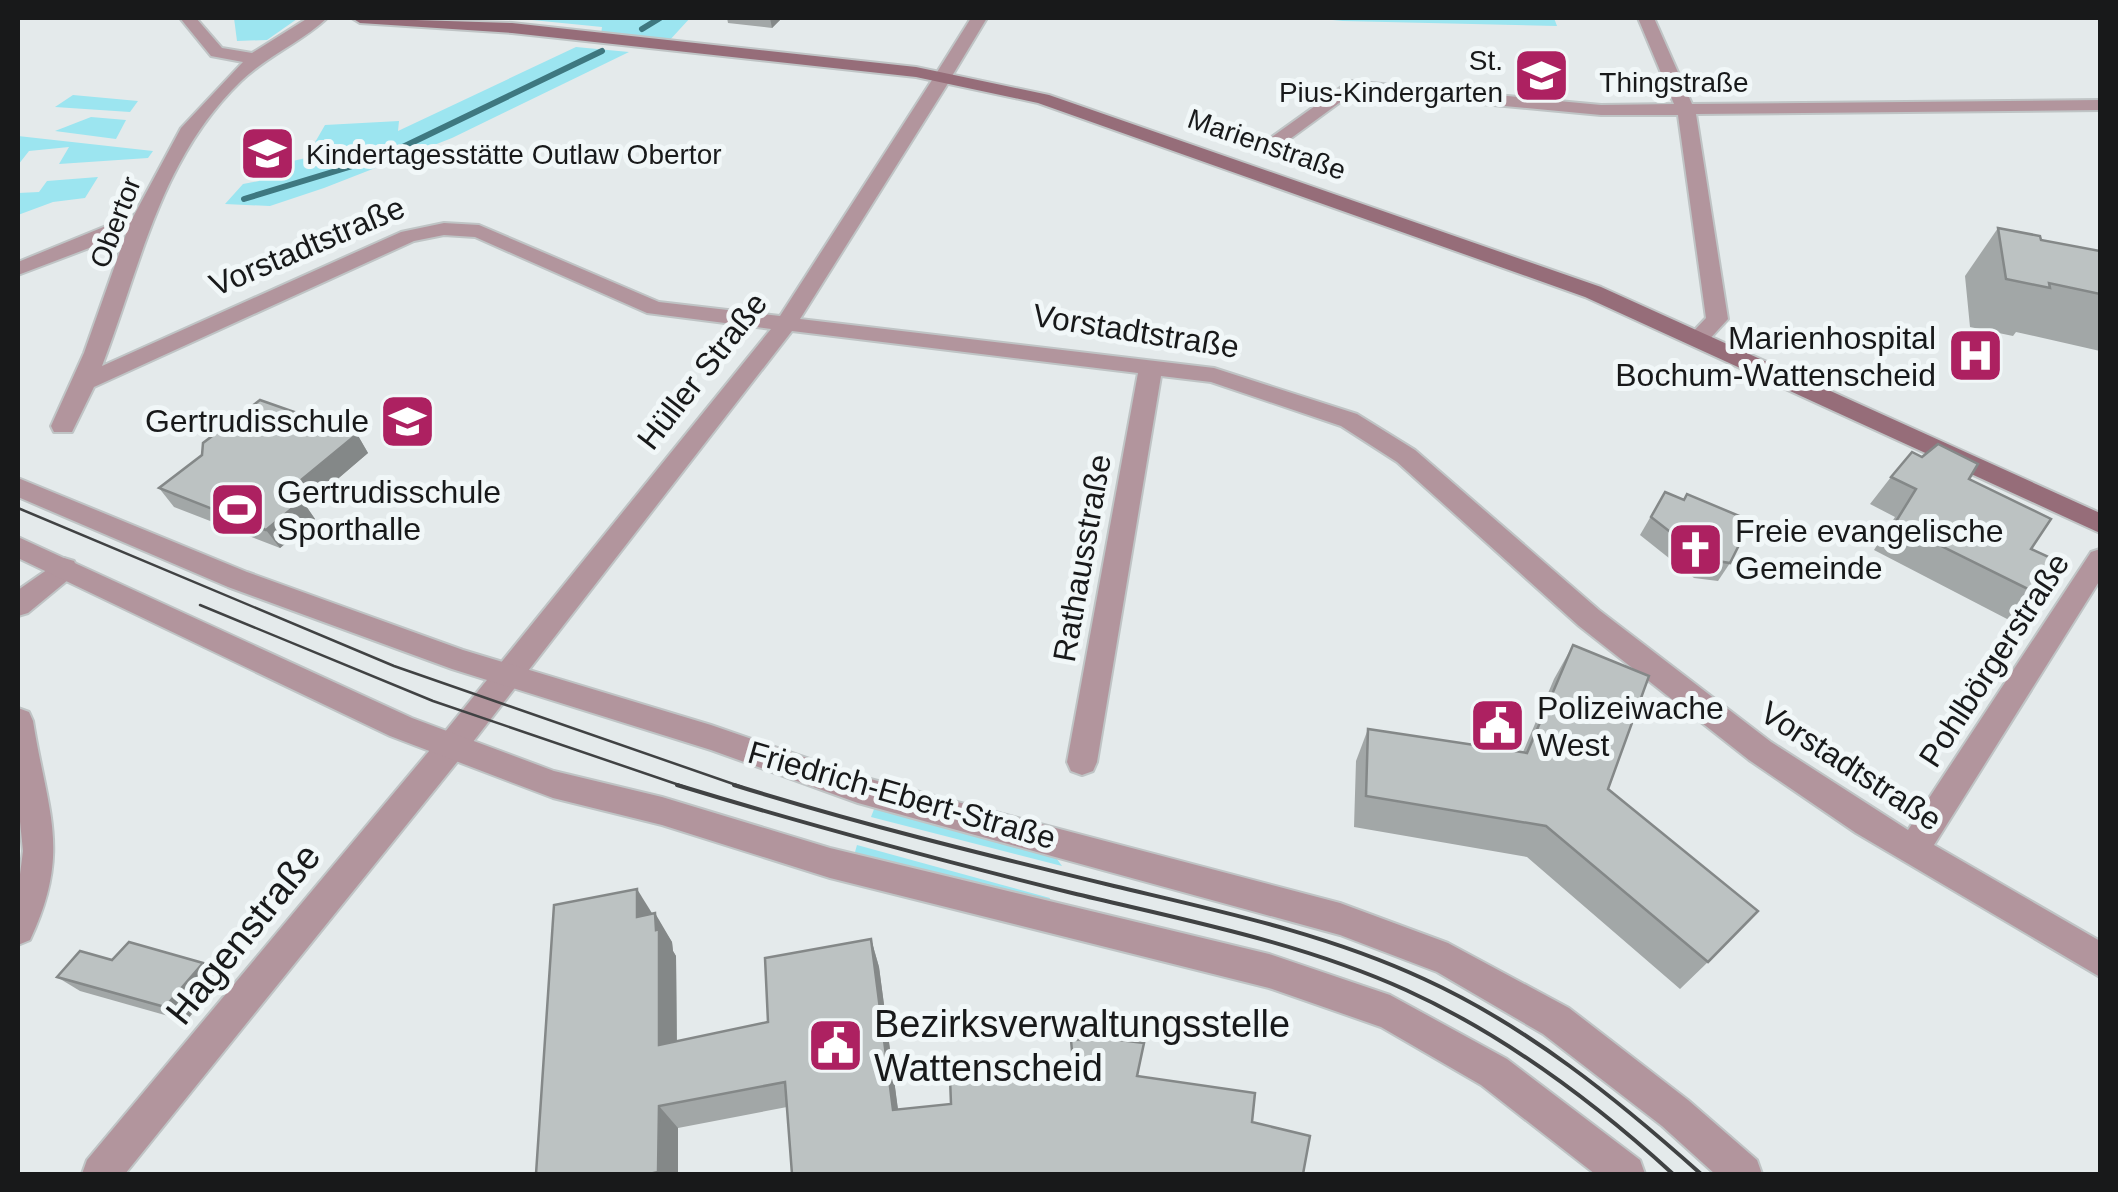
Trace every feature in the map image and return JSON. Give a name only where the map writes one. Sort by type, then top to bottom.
[{"type":"main road","name":"Marienstraße","points":[[360,18],[566,34],[943,77],[1029,94],[1484,251],[1698,338],[2100,524]]},
{"type":"street","points":[[188,18],[218,52],[251,58]]},
{"type":"street","name":"Obertor","points":[[63,426],[88,381],[139,226],[187,134],[251,58],[319,18]]},
{"type":"street","name":"Hüller Straße","points":[[451,747],[786,324],[980,18]]},
{"type":"street","points":[[1646,18],[1686,110],[1717,319],[1698,338]]},
{"type":"street","name":"Thingstraße","points":[[1268,146],[1350,86],[1511,105],[1686,110],[2100,105]]},
{"type":"street","points":[[18,269],[113,230],[139,226]]},
{"type":"street","name":"Vorstadtstraße","points":[[88,381],[408,236],[444,228],[496,236],[655,308],[1152,366],[1244,382],[1349,420],[1406,456],[1620,643],[1760,752],[1913,850],[2100,960]]},
{"type":"street","name":"Rathausstraße","points":[[1082,762],[1152,366]]},
{"type":"street","name":"Friedrich-Ebert-Straße","points":[[18,486],[288,601],[506,675],[792,762],[858,789],[1340,920],[1448,960],[1556,1021],[1675,1113],[1744,1174]]},
{"type":"street","points":[[18,547],[451,747],[552,784],[662,810],[830,863],[1332,990],[1390,1013],[1494,1072],[1626,1174]]},
{"type":"street","name":"Pohlbörgerstraße","points":[[1913,850],[2100,559]]},
{"type":"street","points":[[18,605],[64,568]]},
{"type":"street","points":[[18,721],[43,845],[30,908],[18,929]]},
{"type":"street","name":"Hagenstraße","points":[[100,1174],[451,747]]},
{"type":"shaded area","points":[[234,18],[297,19],[267,40],[237,41]]},
{"type":"shaded area","points":[[512,18],[690,18],[668,42],[601,35],[602,27]]},
{"type":"shaded area","points":[[1311,18],[1554,18],[1557,26],[1343,21]]},
{"type":"shaded area","points":[[576,47],[629,52],[452,138],[324,188],[270,206],[225,204],[243,184],[259,181],[257,169],[306,158],[325,125],[399,121],[398,131]]},
{"type":"shaded area","points":[[73,95],[138,101],[130,112],[55,107]]},
{"type":"shaded area","points":[[91,117],[126,120],[116,139],[55,131]]},
{"type":"shaded area","points":[[18,136],[153,151],[148,158],[59,164],[69,147],[29,151],[18,165]]},
{"type":"shaded area","points":[[98,177],[85,198],[53,202],[18,215],[18,193],[39,192],[47,181]]},
{"type":"shaded area","points":[[876,804],[1052,852],[1062,866],[871,817]]},
{"type":"shaded area","points":[[857,845],[1050,898],[1043,904],[853,859]]},
{"type":"building","points":[[1998,228],[2100,251],[2100,294],[2006,279]]},
{"type":"building","points":[[260,400],[357,434],[283,495],[302,500],[266,530],[159,488],[202,455],[203,443]]},
{"type":"building","points":[[1938,444],[1978,464],[1969,479],[2051,519],[2031,549],[2053,559],[2049,565],[2053,567],[2036,593],[1895,523],[1916,489],[1891,477],[1912,452],[1922,457]]},
{"type":"building","points":[[1665,492],[1684,500],[1687,494],[1751,521],[1730,563],[1705,559],[1651,517]]},
{"type":"building","points":[[1573,645],[1649,676],[1608,789],[1758,911],[1708,962],[1546,826],[1366,796],[1368,729],[1527,753]]},
{"type":"building","name":"Bezirksverwaltungsstelle Wattenscheid","points":[[637,889],[637,917],[655,913],[656,930],[659,929],[659,1045],[768,1022],[765,958],[871,939],[893,1110],[951,1104],[950,1078],[1074,1074],[1071,1040],[1103,1038],[1144,1043],[1137,1076],[1255,1093],[1252,1122],[1310,1136],[1303,1174],[792,1174],[785,1082],[659,1106],[658,1172],[536,1174],[554,905]]},
{"type":"building","points":[[129,942],[203,963],[165,1007],[57,977],[80,951],[112,960]]},
{"type":"waterway","points":[[642,29],[660,18]]},
{"type":"waterway","points":[[244,199],[382,157],[602,51]]},
{"type":"tram line","points":[[18,508],[394,666],[742,787]]},
{"type":"tram line","points":[[200,605],[433,701],[685,787]]},
{"type":"tram line","points":[[677,785],[923,855],[1241,934],[1366,973],[1443,1008],[1513,1049],[1579,1096],[1673,1174]]},
{"type":"tram line","points":[[734,785],[923,839],[1271,925],[1387,963],[1462,998],[1535,1042],[1637,1118],[1701,1174]]},
{"type":"place","name":"St. Pius-Kindergarten","points":[[1542,76]]},
{"type":"place","name":"Kindertagesstätte Outlaw Obertor","points":[[267,154]]},
{"type":"place","name":"Marienhospital Bochum-Wattenscheid","points":[[1975,356]]},
{"type":"place","name":"Gertrudisschule","points":[[408,421]]},
{"type":"place","name":"Gertrudisschule Sporthalle","points":[[238,510]]},
{"type":"place","name":"Freie evangelische Gemeinde","points":[[1696,549]]},
{"type":"place","name":"Polizeiwache West","points":[[1498,726]]},
{"type":"place","name":"Bezirksverwaltungsstelle Wattenscheid","points":[[835,1046]]}]
